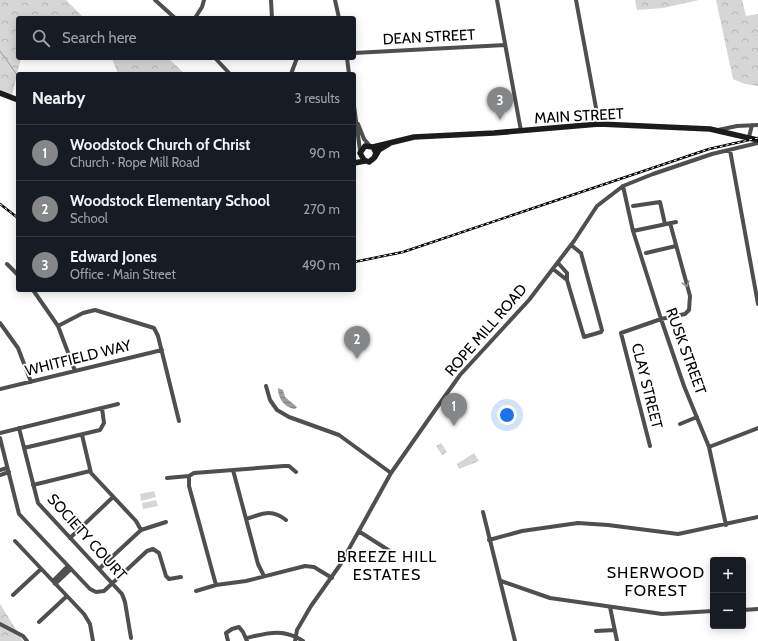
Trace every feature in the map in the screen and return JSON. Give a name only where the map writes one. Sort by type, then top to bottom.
[{"type":"main road","points":[[0,93],[16,99]]},
{"type":"main road","name":"MAIN STREET","points":[[356,156],[365,146],[420,136],[521,131],[599,124],[718,130],[758,140]]},
{"type":"main road","name":"MAIN STREET","points":[[356,163],[371,161],[379,150],[398,141]]},
{"type":"main road","points":[[371,146],[376,153],[375,157]]},
{"type":"main road","points":[[360,152],[361,158],[365,161]]},
{"type":"street","points":[[155,0],[173,16]]},
{"type":"street","points":[[196,16],[202,7],[204,0]]},
{"type":"street","points":[[271,0],[272,16]]},
{"type":"street","points":[[335,0],[339,16]]},
{"type":"street","points":[[497,0],[521,131]]},
{"type":"street","points":[[576,0],[599,124]]},
{"type":"street","name":"DEAN STREET","points":[[356,53],[505,45]]},
{"type":"street","points":[[216,60],[228,72]]},
{"type":"street","points":[[293,72],[296,60]]},
{"type":"street","points":[[347,60],[349,72]]},
{"type":"street","points":[[356,118],[364,139],[371,146]]},
{"type":"street","points":[[356,122],[360,152]]},
{"type":"street","points":[[749,137],[752,125]]},
{"type":"street","points":[[718,130],[737,126],[758,125]]},
{"type":"street","name":"ROPE MILL ROAD","points":[[296,639],[297,630],[310,606],[332,578],[360,532],[391,473],[460,375],[529,300],[558,263],[597,206],[623,186],[667,169],[758,143]]},
{"type":"street","points":[[730,150],[758,304]]},
{"type":"street","name":"RUSK STREET","points":[[623,186],[633,231],[661,319],[709,447],[726,525]]},
{"type":"street","points":[[633,206],[660,202],[676,246],[690,296],[689,310],[685,314],[661,319]]},
{"type":"street","points":[[633,231],[676,222]]},
{"type":"street","points":[[558,263],[567,273],[567,280],[584,337],[601,332],[602,330],[581,253],[571,245]]},
{"type":"street","points":[[646,253],[676,246]]},
{"type":"street","points":[[7,264],[16,273]]},
{"type":"street","points":[[553,269],[567,280]]},
{"type":"street","points":[[34,292],[58,326],[75,371]]},
{"type":"street","points":[[58,326],[88,311],[100,311],[154,328],[162,350],[179,421]]},
{"type":"street","name":"CLAY STREET","points":[[650,446],[621,333],[661,319]]},
{"type":"street","points":[[0,322],[18,348],[31,382]]},
{"type":"street","name":"WHITFIELD WAY","points":[[0,389],[162,350]]},
{"type":"street","points":[[266,386],[270,400],[276,410],[289,417],[338,435],[391,473]]},
{"type":"street","points":[[0,433],[118,404]]},
{"type":"street","points":[[24,448],[82,435],[102,428],[104,419],[102,408]]},
{"type":"street","points":[[680,424],[697,417]]},
{"type":"street","name":"SOCIETY COURT","points":[[19,428],[38,503],[99,568],[125,599],[131,638]]},
{"type":"street","points":[[709,447],[758,428]]},
{"type":"street","points":[[82,435],[90,471],[136,520],[141,530]]},
{"type":"street","points":[[0,438],[19,514],[90,589],[96,592],[104,591],[147,551],[153,549],[159,553],[167,578],[171,580],[181,577]]},
{"type":"street","points":[[167,478],[189,476],[194,473],[284,466],[289,466],[296,472]]},
{"type":"street","points":[[0,470],[8,470]]},
{"type":"street","points":[[0,475],[8,470]]},
{"type":"street","points":[[233,470],[258,564],[264,576]]},
{"type":"street","points":[[33,485],[90,471]]},
{"type":"street","points":[[189,476],[190,486],[216,586]]},
{"type":"street","points":[[70,538],[113,497]]},
{"type":"street","points":[[246,519],[272,512],[279,514],[286,520]]},
{"type":"street","points":[[483,512],[515,641]]},
{"type":"street","points":[[489,540],[522,531],[578,523],[608,525],[678,534],[758,517]]},
{"type":"street","points":[[99,568],[141,530],[166,522]]},
{"type":"street","points":[[360,532],[393,553]]},
{"type":"street","points":[[15,541],[87,618],[93,641]]},
{"type":"street","points":[[196,591],[246,581],[297,567],[309,566],[320,570],[332,578]]},
{"type":"street","points":[[54,582],[69,567]]},
{"type":"street","points":[[13,595],[41,569]]},
{"type":"street","points":[[501,581],[550,598],[610,607],[662,614],[710,611]]},
{"type":"street","points":[[38,622],[67,596]]},
{"type":"street","points":[[610,607],[617,641]]},
{"type":"street","points":[[746,610],[758,609]]},
{"type":"street","points":[[0,624],[23,636],[27,641]]},
{"type":"street","points":[[228,641],[226,633],[239,627],[246,639],[277,631],[303,641]]},
{"type":"street","points":[[596,631],[614,630]]},
{"type":"green space","points":[[0,0],[66,0],[82,16],[16,16],[16,60],[21,60],[18,72],[16,72],[12,95],[0,91]]},
{"type":"green space","points":[[635,0],[699,0],[663,8],[637,10]]},
{"type":"green space","points":[[716,0],[742,0],[746,16],[758,14],[758,86],[745,84],[733,79]]},
{"type":"green space","points":[[113,60],[170,60],[183,72],[117,72]]},
{"type":"green space","points":[[441,443],[447,452],[442,455],[436,446]]},
{"type":"green space","points":[[474,453],[479,461],[459,469],[457,464]]},
{"type":"green space","points":[[154,491],[156,497],[141,501],[140,494]]},
{"type":"green space","points":[[156,500],[158,506],[143,509],[142,503]]},
{"type":"green space","points":[[0,604],[23,641],[0,641]]},
{"type":"shaded area","points":[[278,388],[283,390],[285,397],[297,407],[295,409],[285,405],[279,396]]},
{"type":"waterway","points":[[0,51],[16,73]]},
{"type":"railway","points":[[356,262],[403,252],[709,149],[758,138]]},
{"type":"railway","points":[[0,204],[16,216]]},
{"type":"place","name":"Edward Jones","points":[[500,120]]},
{"type":"place","name":"Woodstock Elementary School","points":[[357,359]]},
{"type":"place","name":"Woodstock Church of Christ","points":[[454,426]]},
{"type":"district","name":"BREEZE HILL ESTATES","points":[[387,565]]},
{"type":"district","name":"SHERWOOD FOREST","points":[[656,581]]}]
